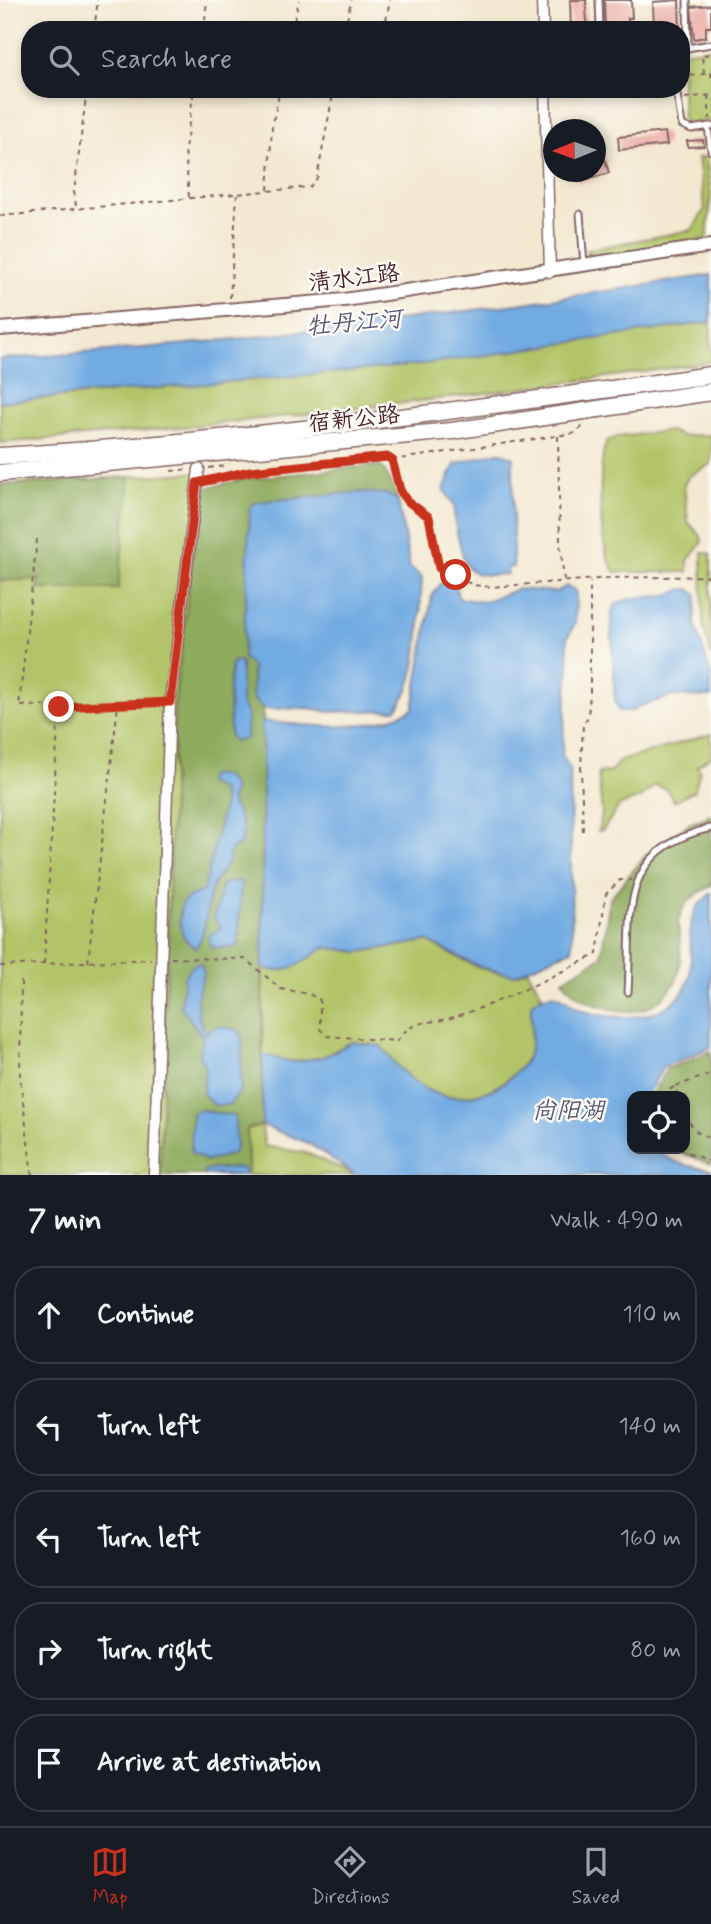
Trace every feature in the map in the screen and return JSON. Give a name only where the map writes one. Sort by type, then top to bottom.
[{"type":"highway","name":"宿新公路","points":[[0,456],[76,451],[405,418],[711,375]]},
{"type":"highway","name":"宿新公路","points":[[0,472],[452,431],[711,392]]},
{"type":"street","points":[[542,0],[543,21]]},
{"type":"street","points":[[545,98],[550,272]]},
{"type":"street","name":"清水江路","points":[[0,329],[344,300],[584,267],[711,246]]},
{"type":"street","points":[[154,1175],[170,702],[199,469]]},
{"type":"lane","points":[[599,0],[600,21]]},
{"type":"lane","points":[[686,21],[687,0],[694,0]]},
{"type":"lane","points":[[690,47],[711,44]]},
{"type":"lane","points":[[677,99],[682,125],[691,128],[710,125],[711,151]]},
{"type":"lane","points":[[580,214],[584,267]]},
{"type":"lane","points":[[628,992],[631,896],[639,874],[670,844],[711,828]]},
{"type":"path","points":[[95,21],[98,0]]},
{"type":"path","points":[[205,21],[207,0]]},
{"type":"path","points":[[294,21],[299,0]]},
{"type":"path","points":[[347,21],[351,0]]},
{"type":"path","points":[[386,21],[390,0]]},
{"type":"path","points":[[704,74],[702,55],[711,54]]},
{"type":"path","points":[[690,76],[711,73],[711,77]]},
{"type":"path","points":[[690,97],[709,95],[710,125]]},
{"type":"path","points":[[76,208],[74,192],[86,98]]},
{"type":"path","points":[[189,198],[185,150],[193,98]]},
{"type":"path","points":[[268,191],[272,127],[278,98]]},
{"type":"path","points":[[0,216],[310,187],[314,183],[332,98]]},
{"type":"path","points":[[677,99],[685,98]]},
{"type":"path","points":[[229,310],[237,194]]},
{"type":"path","points":[[197,483],[250,471],[387,457],[392,460],[558,436],[576,433],[588,418]]},
{"type":"path","points":[[558,436],[560,542],[565,582]]},
{"type":"path","points":[[392,460],[400,490],[406,500],[429,517],[439,568],[482,587],[711,576]]},
{"type":"path","points":[[37,539],[18,702],[25,708],[170,702]]},
{"type":"path","points":[[583,831],[581,768],[583,724],[588,717],[590,694],[590,580]]},
{"type":"path","points":[[88,963],[118,705]]},
{"type":"path","points":[[44,965],[59,707]]},
{"type":"path","points":[[0,965],[160,958],[245,959],[281,989],[309,994],[320,1000],[320,1030],[327,1036],[397,1041],[405,1029],[420,1021],[451,1018],[476,1009],[597,954],[606,894],[620,880],[637,881]]},
{"type":"path","points":[[21,981],[20,1076],[32,1175]]},
{"type":"path","points":[[669,1091],[711,1074]]},
{"type":"path","points":[[676,1086],[676,1091]]},
{"type":"path","points":[[690,1125],[703,1137],[711,1138]]},
{"type":"path","points":[[690,1153],[711,1162]]},
{"type":"green space","points":[[711,48],[711,121],[689,123],[683,119],[682,98],[690,98],[690,51]]},
{"type":"green space","points":[[706,157],[711,195],[707,239],[592,258],[586,250],[692,230],[705,209],[698,158]]},
{"type":"green space","points":[[711,322],[711,362],[356,408],[0,443],[0,402],[356,368]]},
{"type":"green space","points":[[670,431],[682,436],[711,435],[711,464],[689,476],[684,484],[688,522],[701,536],[702,543],[688,560],[688,572],[616,572],[605,549],[601,513],[602,461],[607,441],[617,437]]},
{"type":"green space","points":[[379,465],[385,471],[398,500],[386,494],[252,666],[253,698],[263,709],[262,1125],[247,1129],[248,1175],[160,1175],[175,701],[201,489],[244,479]]},
{"type":"green space","points":[[203,472],[175,701],[160,1175],[0,1175],[0,485]]},
{"type":"green space","points":[[130,477],[118,589],[38,589],[39,579],[0,581],[0,485]]},
{"type":"green space","points":[[702,552],[711,554],[711,656],[703,625]]},
{"type":"green space","points":[[711,734],[711,756],[697,766],[700,771],[694,791],[674,801],[666,789],[655,785],[642,797],[619,806],[603,830],[598,831],[602,813],[598,773],[611,772],[619,761]]},
{"type":"green space","points":[[711,815],[711,886],[691,899],[681,913],[678,924],[680,968],[671,989],[651,1006],[636,1011],[604,1007],[578,996],[563,980],[601,957],[610,898],[648,853],[689,824]]},
{"type":"green space","points":[[427,941],[489,970],[502,973],[527,969],[542,995],[531,1004],[531,1039],[527,1058],[506,1081],[490,1090],[472,1095],[441,1095],[415,1083],[381,1046],[352,1042],[323,1057],[292,1062],[263,1055],[263,968],[288,969],[324,947],[359,952]]},
{"type":"green space","points":[[711,1051],[711,1164],[685,1154],[690,1154],[690,1091],[654,1091],[667,1069]]},
{"type":"green space","points":[[262,1125],[264,1146],[306,1153],[356,1175],[248,1175],[247,1129]]},
{"type":"water","points":[[711,275],[711,322],[418,365],[0,402],[0,359],[268,336],[534,302]]},
{"type":"water","points":[[498,452],[513,457],[513,567],[507,568],[507,574],[478,574],[468,567],[465,560],[455,524],[455,508],[444,489],[455,464]]},
{"type":"water","points":[[359,492],[386,494],[398,500],[410,568],[422,577],[418,646],[405,696],[396,710],[329,712],[309,708],[263,709],[253,698],[252,666],[243,658],[250,507],[257,502]]},
{"type":"water","points":[[441,583],[456,584],[458,598],[483,602],[518,589],[556,592],[567,586],[576,591],[575,623],[567,638],[569,667],[562,755],[570,769],[572,949],[514,975],[480,967],[427,941],[359,952],[324,947],[288,969],[263,968],[262,721],[320,726],[358,725],[395,717],[413,709],[432,596]]},
{"type":"water","points":[[689,589],[697,595],[695,623],[711,675],[711,697],[673,696],[637,707],[633,711],[619,711],[615,701],[611,615],[616,604],[632,598],[666,595]]},
{"type":"water","points":[[241,661],[241,703],[247,714],[246,739],[234,741],[230,736],[229,686],[232,662]]},
{"type":"water","points":[[209,776],[225,777],[232,786],[234,790],[230,801],[239,817],[242,834],[239,846],[231,848],[226,865],[214,882],[205,926],[196,948],[183,934],[180,913],[184,900],[204,890],[224,803],[221,791],[207,782]]},
{"type":"water","points":[[241,882],[238,947],[213,948],[208,941],[210,935],[221,928],[214,918],[222,884]]},
{"type":"water","name":"尚阳湖","points":[[711,893],[711,1047],[663,1067],[649,1091],[627,1091],[627,1154],[661,1154],[689,1166],[711,1170],[711,1175],[356,1175],[308,1143],[262,1125],[263,1055],[293,1062],[323,1057],[352,1042],[381,1046],[416,1083],[428,1091],[457,1097],[491,1090],[524,1063],[531,1046],[531,1004],[541,997],[555,995],[587,1012],[611,1016],[636,1016],[659,1011],[679,997],[686,987],[691,965],[690,931],[696,909]]},
{"type":"water","points":[[201,964],[204,973],[197,1004],[199,1018],[206,1034],[208,1030],[219,1026],[239,1030],[242,1037],[241,1090],[229,1105],[214,1105],[203,1094],[205,1067],[199,1055],[203,1037],[181,1007],[184,977],[193,965]]},
{"type":"water","points":[[200,1110],[235,1116],[236,1145],[233,1154],[207,1161],[191,1153],[192,1114]]},
{"type":"water","points":[[242,1168],[246,1175],[204,1175],[204,1170]]},
{"type":"building","points":[[570,0],[586,0],[587,21],[571,21]]},
{"type":"building","points":[[604,0],[631,0],[632,18],[628,18],[628,21],[605,21]]},
{"type":"building","points":[[679,0],[680,21],[654,21],[653,2]]},
{"type":"building","points":[[711,5],[711,27],[706,27],[706,37],[694,39],[691,7]]},
{"type":"building","points":[[665,132],[667,145],[619,150],[618,137]]},
{"type":"building","points":[[703,140],[704,146],[688,147],[687,141]]},
{"type":"route","points":[[59,707],[170,702],[197,483],[250,471],[387,457],[392,460],[395,476],[406,500],[429,517],[439,568],[456,575]]},
{"type":"water label","name":"牡丹江河","points":[[354,322]]}]
